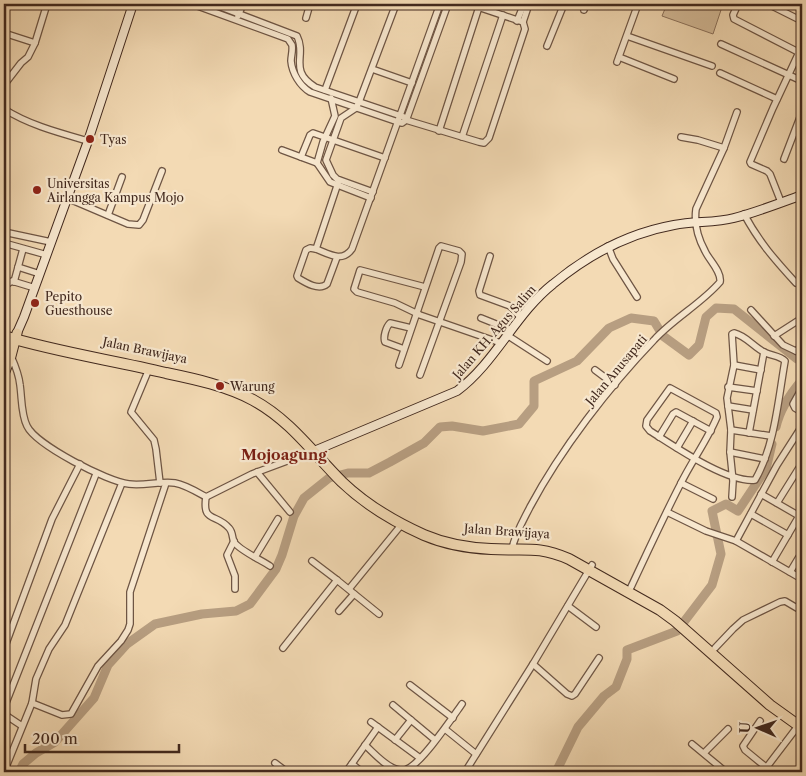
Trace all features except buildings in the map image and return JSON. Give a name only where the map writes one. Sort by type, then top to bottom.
[{"type":"highway","name":"Jalan Brawijaya","points":[[4,329],[16,336],[111,358],[208,376],[246,390],[283,413],[361,498],[402,524],[426,535],[456,545],[492,549],[512,546]]},
{"type":"highway","points":[[4,336],[16,336]]},
{"type":"highway","name":"Jalan Brawijaya","points":[[111,358],[205,382],[248,397],[276,415],[316,450]]},
{"type":"highway","name":"Jalan Brawijaya","points":[[343,480],[423,529],[445,537],[476,544],[548,551],[631,587],[677,619],[770,705],[801,725]]},
{"type":"highway","name":"Jalan Brawijaya","points":[[590,568],[677,619]]},
{"type":"highway","name":"Jalan Brawijaya","points":[[690,631],[714,648],[801,725]]},
{"type":"main road","points":[[4,374],[16,336]]},
{"type":"street","points":[[4,86],[21,63],[28,58],[47,4]]},
{"type":"street","points":[[16,336],[88,141],[133,4]]},
{"type":"street","points":[[192,4],[288,39],[292,45],[291,63],[293,69],[300,82],[310,92],[332,96],[399,119],[407,119],[439,131],[484,143],[489,138],[525,29],[520,22],[469,4]]},
{"type":"street","points":[[212,4],[297,36],[300,43],[298,58],[300,70],[310,84],[325,90],[332,96],[338,117],[326,160],[339,183],[371,198]]},
{"type":"street","points":[[236,21],[242,4]]},
{"type":"street","points":[[306,18],[310,4]]},
{"type":"street","points":[[325,90],[357,4]]},
{"type":"street","points":[[317,163],[325,137],[338,117],[358,105],[396,4]]},
{"type":"street","points":[[337,258],[327,284],[324,287],[320,288],[300,280],[297,276],[306,250],[310,248],[337,258],[347,255],[352,249],[440,4]]},
{"type":"street","points":[[407,119],[448,4]]},
{"type":"street","points":[[439,131],[484,8],[491,4]]},
{"type":"street","points":[[520,22],[524,4]]},
{"type":"street","points":[[520,22],[530,4]]},
{"type":"street","points":[[547,46],[564,4]]},
{"type":"street","points":[[638,4],[618,59],[674,79]]},
{"type":"street","points":[[738,4],[733,15],[734,19],[801,53]]},
{"type":"street","points":[[768,4],[801,18]]},
{"type":"street","points":[[462,138],[503,16]]},
{"type":"street","points":[[4,33],[35,42]]},
{"type":"street","points":[[626,36],[712,66]]},
{"type":"street","points":[[721,44],[802,81]]},
{"type":"street","points":[[781,202],[770,174],[750,162],[777,99],[801,53],[802,46]]},
{"type":"street","points":[[372,69],[412,83]]},
{"type":"street","points":[[720,73],[777,99]]},
{"type":"street","points":[[4,108],[54,131],[88,141]]},
{"type":"street","points":[[695,221],[696,209],[724,148],[737,112]]},
{"type":"street","points":[[784,159],[802,112]]},
{"type":"street","points":[[301,157],[312,133],[385,158]]},
{"type":"street","points":[[681,137],[724,148]]},
{"type":"street","points":[[282,150],[317,163],[330,182],[373,192]]},
{"type":"street","points":[[67,198],[128,224],[139,225],[143,220],[162,171]]},
{"type":"street","points":[[108,215],[122,177]]},
{"type":"street","points":[[316,249],[339,183]]},
{"type":"street","name":"Jalan KH. Agus Salim","points":[[316,450],[457,391],[474,376],[534,302],[552,284],[608,246],[651,230],[695,221],[724,219],[802,195]]},
{"type":"street","points":[[744,214],[759,241],[796,283]]},
{"type":"street","name":"Jalan Anusapati","points":[[512,546],[538,493],[573,440],[615,385],[654,340],[717,286],[721,280],[702,246],[695,221]]},
{"type":"street","points":[[4,232],[51,242]]},
{"type":"street","points":[[4,243],[46,256]]},
{"type":"street","points":[[399,365],[440,246],[461,253],[461,262],[420,375]]},
{"type":"street","points":[[608,246],[620,272],[637,297]]},
{"type":"street","points":[[14,282],[23,249]]},
{"type":"street","points":[[490,256],[480,295],[510,306],[521,318]]},
{"type":"street","points":[[18,267],[40,274]]},
{"type":"street","points":[[425,287],[362,270],[358,272],[354,289],[355,291],[395,303],[438,322],[500,343]]},
{"type":"street","points":[[4,292],[8,283],[14,282],[35,288]]},
{"type":"street","points":[[751,310],[783,344],[802,354]]},
{"type":"street","points":[[480,318],[509,333],[546,361]]},
{"type":"street","points":[[774,336],[802,318]]},
{"type":"street","points":[[404,349],[385,342],[386,329],[390,323],[411,328]]},
{"type":"street","points":[[631,587],[680,483],[695,458],[711,431],[717,417],[716,413],[671,388],[646,424],[650,431],[677,448],[695,458],[720,472],[733,476],[754,481],[765,460],[785,361],[783,358],[764,352],[745,337],[733,333],[731,339],[734,366],[726,398],[731,430],[730,452],[733,476],[732,497]]},
{"type":"street","points":[[796,351],[802,346]]},
{"type":"street","points":[[749,433],[764,352]]},
{"type":"street","points":[[11,356],[20,383],[24,417],[31,432],[43,443],[96,474],[122,483],[163,483],[183,486],[206,497]]},
{"type":"street","points":[[734,366],[761,370]]},
{"type":"street","points":[[32,703],[62,715],[71,714],[98,666],[125,636],[130,624],[130,592],[163,483],[154,440],[132,412],[149,369]]},
{"type":"street","points":[[595,370],[615,385]]},
{"type":"street","points":[[728,387],[757,391]]},
{"type":"street","points":[[802,388],[793,404],[795,408],[802,412]]},
{"type":"street","points":[[728,406],[753,410]]},
{"type":"street","points":[[659,437],[675,412],[711,431]]},
{"type":"street","points":[[677,448],[693,421]]},
{"type":"street","points":[[736,541],[777,465],[802,426]]},
{"type":"street","points":[[731,430],[771,436]]},
{"type":"street","points":[[796,436],[802,440]]},
{"type":"street","points":[[206,497],[257,472],[316,450]]},
{"type":"street","points":[[730,452],[765,460]]},
{"type":"street","points":[[777,503],[802,463]]},
{"type":"street","points":[[4,649],[52,519],[80,464]]},
{"type":"street","points":[[257,472],[290,512]]},
{"type":"street","points":[[4,708],[96,474]]},
{"type":"street","points":[[4,772],[32,703],[39,671],[49,649],[64,624],[122,483]]},
{"type":"street","points":[[680,483],[713,499]]},
{"type":"street","points":[[761,494],[801,515],[772,562]]},
{"type":"street","points":[[206,497],[204,508],[206,513],[228,526],[232,533],[234,542],[227,555],[235,576],[235,589]]},
{"type":"street","points":[[667,512],[706,531],[736,541],[802,579]]},
{"type":"street","points":[[751,514],[788,535]]},
{"type":"street","points":[[255,557],[278,519]]},
{"type":"street","points":[[339,611],[402,524]]},
{"type":"street","points":[[234,542],[270,566]]},
{"type":"street","points":[[790,572],[802,552]]},
{"type":"street","points":[[312,561],[378,614]]},
{"type":"street","points":[[465,772],[533,664],[590,568]]},
{"type":"street","points":[[282,648],[337,580]]},
{"type":"street","points":[[714,648],[743,620],[780,602],[785,601],[802,611]]},
{"type":"street","points":[[568,606],[596,627]]},
{"type":"street","points":[[533,664],[571,696],[575,694],[599,658]]},
{"type":"street","points":[[410,685],[452,718]]},
{"type":"street","points":[[365,745],[393,770],[406,770],[412,767],[445,729],[462,704]]},
{"type":"street","points":[[393,705],[435,740]]},
{"type":"street","points":[[4,714],[22,726]]},
{"type":"street","points":[[395,740],[411,720]]},
{"type":"street","points":[[760,721],[743,746],[765,770],[801,725]]},
{"type":"street","points":[[371,722],[420,758]]},
{"type":"street","points":[[346,772],[378,727]]},
{"type":"street","points":[[445,729],[476,754]]},
{"type":"street","points":[[704,753],[728,729]]},
{"type":"street","points":[[692,744],[726,772]]},
{"type":"street","points":[[275,764],[286,772]]},
{"type":"street","points":[[352,764],[362,772]]},
{"type":"shaded area","points":[[667,4],[723,4],[713,34],[662,16]]},
{"type":"waterway","points":[[19,772],[23,764],[36,753],[55,742],[94,698],[108,665],[127,644],[155,624],[202,614],[236,611],[250,604],[276,569],[294,516],[304,498],[329,478],[348,473],[369,473],[424,443],[440,427],[452,426],[483,431],[519,424],[534,406],[534,381],[577,361],[609,328],[631,318],[654,321],[663,336],[689,355],[699,345],[706,317],[716,308],[734,309],[797,359],[802,360]]},
{"type":"waterway","points":[[776,427],[786,402],[802,380]]},
{"type":"waterway","points":[[556,772],[578,727],[604,696],[616,687],[627,659],[627,650],[677,631],[712,585],[721,554],[712,511],[726,504],[738,511],[766,469],[772,444]]},
{"type":"place","name":"Tyas","points":[[90,139]]},
{"type":"place","name":"Universitas Airlangga Kampus Mojo","points":[[37,190]]},
{"type":"place","name":"Pepito Guesthouse","points":[[35,303]]},
{"type":"place","name":"Warung","points":[[220,386]]},
{"type":"district","name":"Mojoagung","points":[[284,454]]}]
